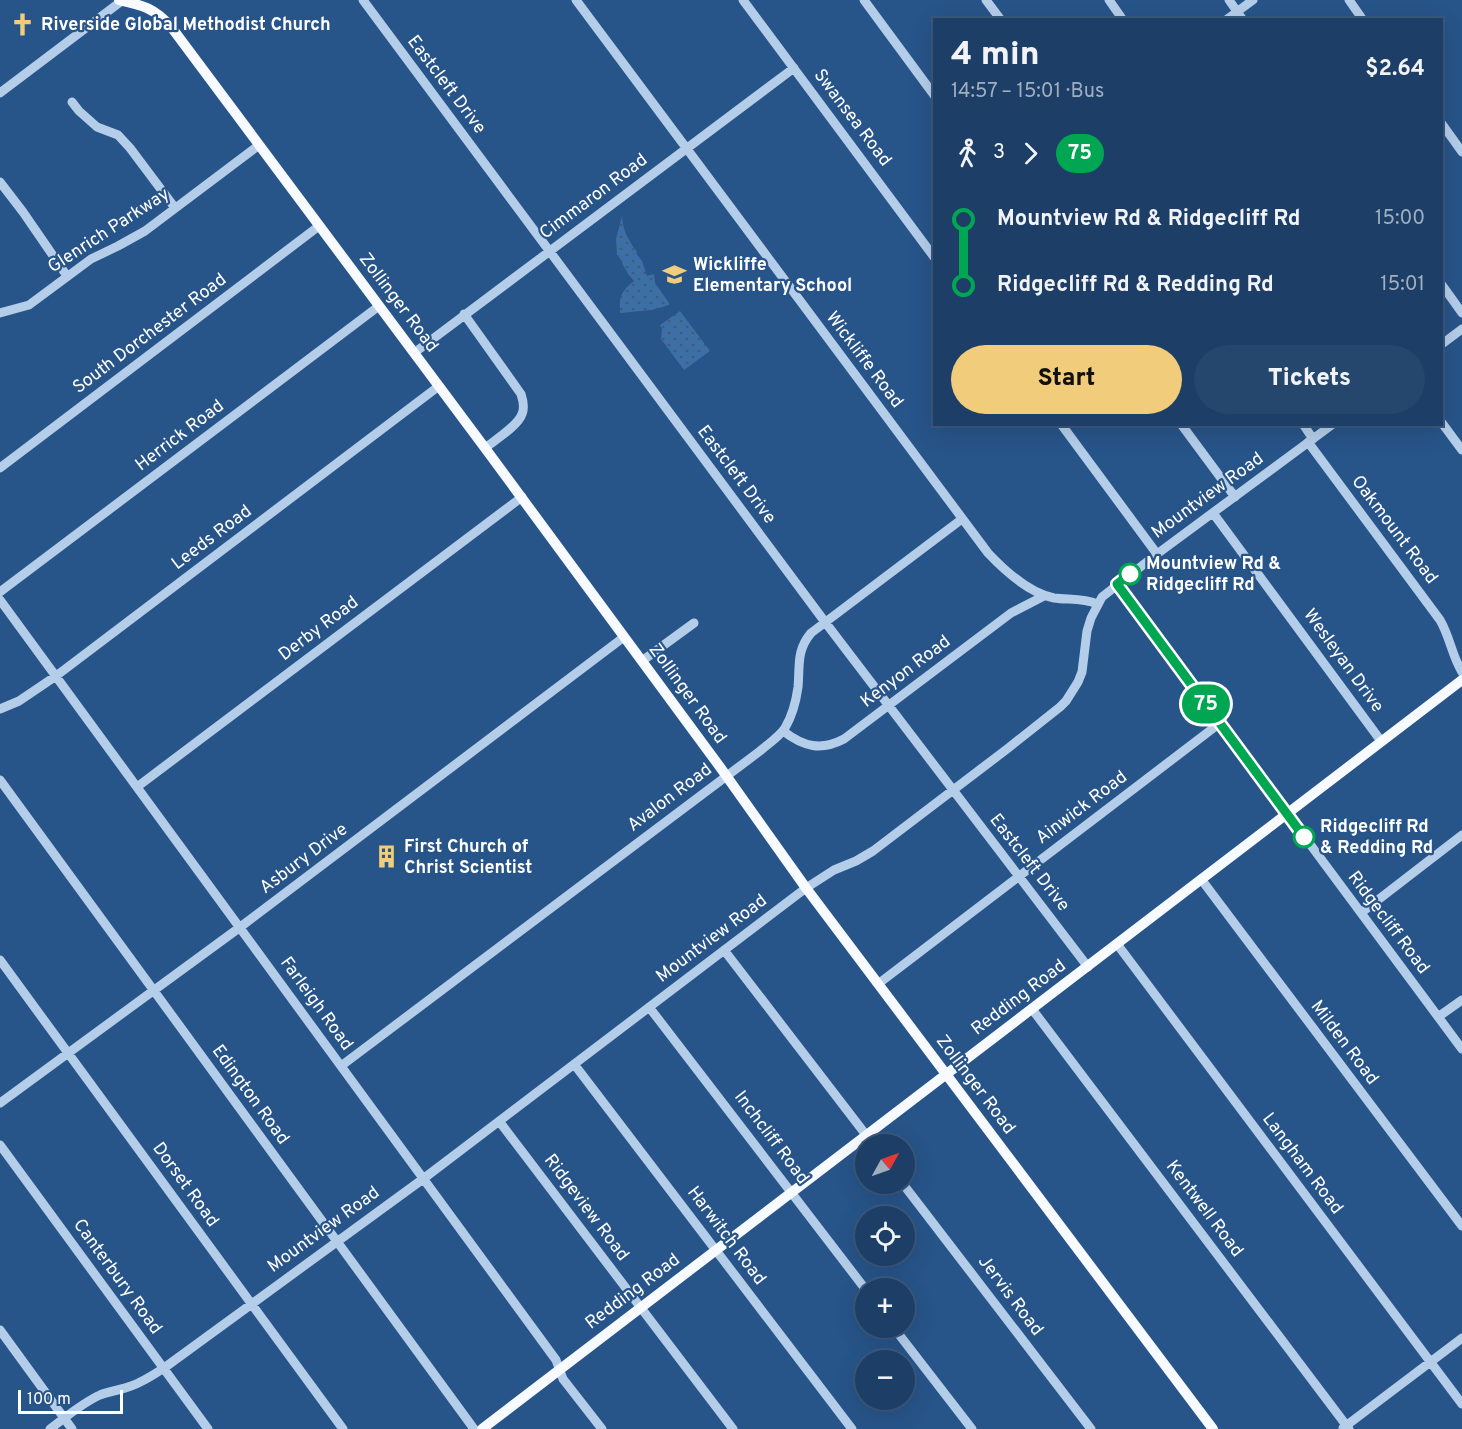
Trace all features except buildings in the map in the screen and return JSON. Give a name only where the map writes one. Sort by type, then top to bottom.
[{"type":"main road","name":"Zollinger Road","points":[[121,0],[156,12],[167,22],[522,497],[727,776],[806,888],[1213,1429]]},
{"type":"main road","name":"Redding Road","points":[[876,1134],[946,1074],[1462,680]]},
{"type":"main road","name":"Redding Road","points":[[482,1429],[791,1193],[855,1150]]},
{"type":"street","points":[[0,93],[121,0]]},
{"type":"street","name":"Eastcleft Drive","points":[[363,0],[825,621],[1088,966]]},
{"type":"street","name":"Wickliffe Road","points":[[576,0],[988,553],[1026,585],[1044,596],[1084,600],[1097,604]]},
{"type":"street","name":"Swansea Road","points":[[743,0],[929,241],[933,254]]},
{"type":"street","points":[[864,0],[933,94]]},
{"type":"street","points":[[986,0],[1000,18]]},
{"type":"street","points":[[1109,0],[1122,18]]},
{"type":"street","points":[[1229,0],[1240,15],[1253,0]]},
{"type":"street","points":[[1348,0],[1362,18]]},
{"type":"street","name":"Cimmaron Road","points":[[414,352],[794,69]]},
{"type":"street","points":[[72,102],[96,127],[118,135],[175,208]]},
{"type":"street","points":[[1443,125],[1462,152]]},
{"type":"street","name":"Glenrich Parkway","points":[[0,313],[29,304],[91,259],[145,231],[259,145]]},
{"type":"street","points":[[1,184],[67,276]]},
{"type":"street","name":"South Dorchester Road","points":[[0,468],[319,226]]},
{"type":"street","points":[[1443,286],[1462,313]]},
{"type":"street","name":"Herrick Road","points":[[0,592],[379,306]]},
{"type":"street","points":[[464,314],[522,394],[524,405],[522,416],[485,448]]},
{"type":"street","points":[[1443,343],[1462,329]]},
{"type":"street","name":"Leeds Road","points":[[0,709],[19,701],[56,676],[439,386]]},
{"type":"street","points":[[1443,424],[1462,450]]},
{"type":"street","points":[[1061,426],[1157,554]]},
{"type":"street","points":[[1182,426],[1234,496]]},
{"type":"street","name":"Oakmount Road","points":[[1304,426],[1311,441],[1440,620],[1462,672]]},
{"type":"street","name":"Mountview Road","points":[[50,1429],[97,1396],[138,1383],[164,1368],[423,1179],[806,888],[834,870],[873,851],[1016,742],[1066,700],[1078,682],[1082,672],[1087,631],[1102,597],[1330,426]]},
{"type":"street","name":"Derby Road","points":[[137,787],[522,497]]},
{"type":"street","name":"Wesleyan Drive","points":[[1213,513],[1381,741]]},
{"type":"street","name":"Avalon Road","points":[[340,1066],[727,776],[783,731],[796,702],[802,646],[811,633],[962,519]]},
{"type":"street","name":"Ridgecliff Road","points":[[1117,584],[1462,1049]]},
{"type":"street","name":"Kenyon Road","points":[[783,731],[802,743],[815,746],[825,746],[844,740],[1011,613],[1044,596]]},
{"type":"street","name":"Farleigh Road","points":[[0,600],[556,1360],[563,1379],[602,1429]]},
{"type":"street","points":[[642,661],[694,623]]},
{"type":"street","name":"Asbury Drive","points":[[0,1103],[239,928],[624,637]]},
{"type":"street","name":"Ainwick Road","points":[[878,984],[1220,723]]},
{"type":"street","name":"Edington Road","points":[[0,780],[474,1429]]},
{"type":"street","points":[[1360,913],[1462,835]]},
{"type":"street","name":"Milden Road","points":[[1201,879],[1462,1226]]},
{"type":"street","name":"Langham Road","points":[[1117,945],[1462,1404]]},
{"type":"street","points":[[724,950],[864,1134]]},
{"type":"street","name":"Dorset Road","points":[[0,960],[343,1429]]},
{"type":"street","points":[[1438,1017],[1462,1000]]},
{"type":"street","name":"Inchcliff Road","points":[[650,1007],[857,1278]]},
{"type":"street","name":"Kentwell Road","points":[[1032,1009],[1345,1428]]},
{"type":"street","name":"Harwitch Road","points":[[574,1064],[852,1429]]},
{"type":"street","name":"Ridgeview Road","points":[[499,1121],[733,1429]]},
{"type":"street","name":"Canterbury Road","points":[[0,1145],[208,1429]]},
{"type":"street","name":"Jervis Road","points":[[911,1194],[1091,1429]]},
{"type":"street","points":[[0,1330],[72,1429]]},
{"type":"street","points":[[902,1338],[972,1429]]},
{"type":"street","points":[[1345,1428],[1462,1338]]},
{"type":"shaded area","points":[[622,216],[626,235],[642,261],[647,276],[654,274],[655,283],[669,305],[652,310],[620,313],[622,295],[634,281],[617,255],[616,239]]},
{"type":"shaded area","points":[[680,311],[710,351],[684,370],[661,339],[660,325]]},
{"type":"bus line","name":"75","points":[[1130,574],[1117,584],[1304,837]]},
{"type":"place","name":"Riverside Global Methodist Church","points":[[23,25]]},
{"type":"place","name":"Wickliffe Elementary School","points":[[675,275]]},
{"type":"place","name":"Mountview Rd & Ridgecliff Rd","points":[[1130,574]]},
{"type":"place","name":"Ridgecliff Rd & Redding Rd","points":[[1304,837]]},
{"type":"place","name":"First Church of Christ Scientist","points":[[386,857]]}]
